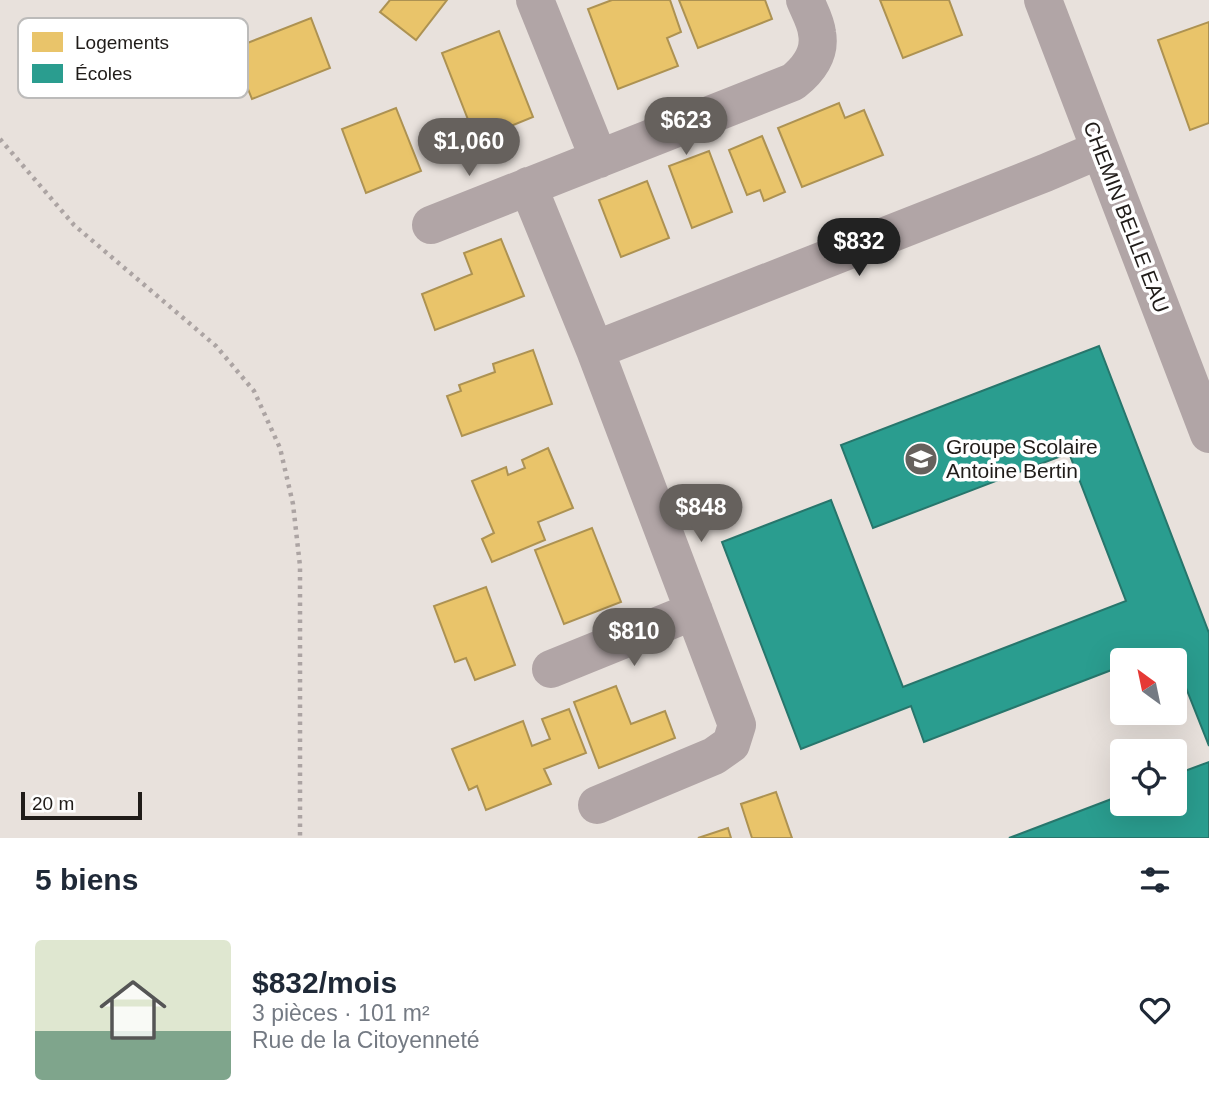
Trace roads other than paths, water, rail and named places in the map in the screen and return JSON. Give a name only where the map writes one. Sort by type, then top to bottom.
[{"type":"street","points":[[535,0],[598,159]]},
{"type":"street","points":[[431,225],[793,82],[808,69],[817,50],[818,33],[805,0]]},
{"type":"street","name":"CHEMIN BELLE EAU","points":[[1043,0],[1209,434]]},
{"type":"street","points":[[595,350],[1100,150]]},
{"type":"street","points":[[528,186],[595,350],[737,726],[731,744],[714,756],[597,805]]},
{"type":"street","points":[[551,669],[694,611]]},
{"type":"place","name":"Groupe Scolaire Antoine Bertin","points":[[921,459]]}]
